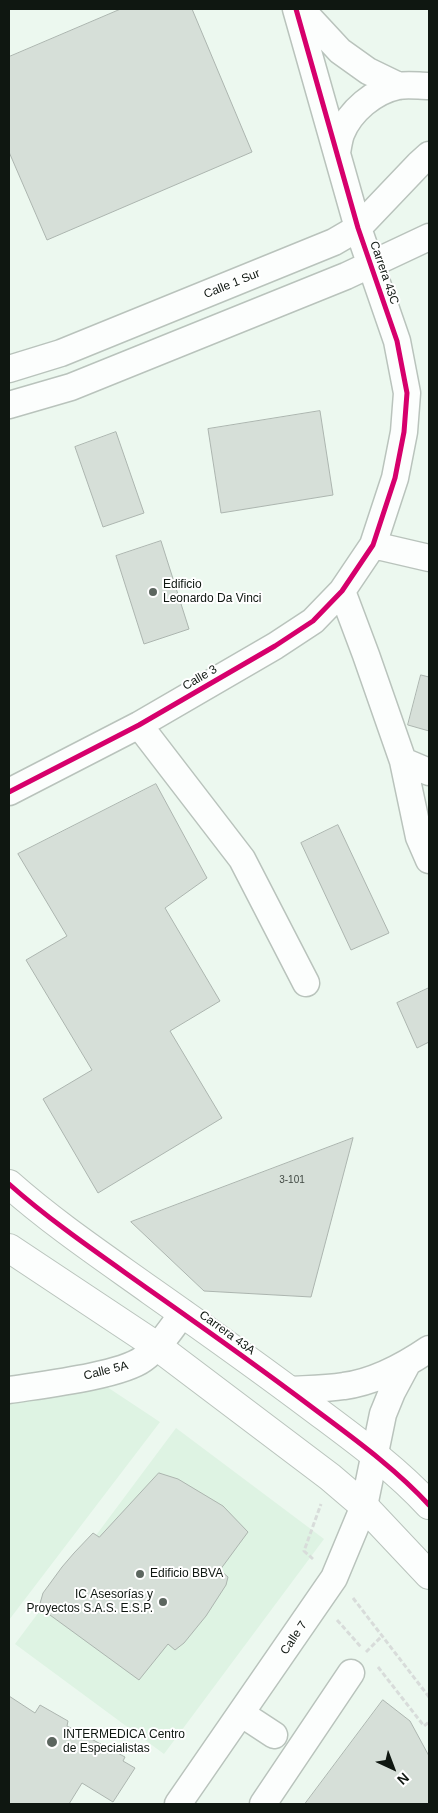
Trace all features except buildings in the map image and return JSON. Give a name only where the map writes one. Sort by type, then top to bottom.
[{"type":"main road","name":"Carrera 43A","points":[[9,1184],[92,1250],[183,1313],[375,1455],[429,1505]]},
{"type":"main road","points":[[9,1248],[158,1347],[330,1477],[364,1506],[429,1575]]},
{"type":"street","name":"Carrera 43C","points":[[296,9],[358,228],[397,341],[407,394],[404,432],[395,478],[373,545]]},
{"type":"street","points":[[301,9],[340,51],[368,71],[399,86]]},
{"type":"street","points":[[337,153],[341,134],[350,117],[364,103],[380,93],[399,86],[429,86]]},
{"type":"street","name":"Calle 1 Sur","points":[[9,369],[61,353],[334,242],[358,228],[429,155]]},
{"type":"street","points":[[9,405],[70,387],[346,276],[429,236]]},
{"type":"street","points":[[373,545],[429,558]]},
{"type":"street","name":"Calle 3","points":[[9,792],[139,725],[275,646],[313,621],[342,591],[373,545]]},
{"type":"street","points":[[342,591],[403,761],[419,837],[429,860]]},
{"type":"street","points":[[139,725],[242,859],[306,983]]},
{"type":"street","points":[[403,761],[429,772]]},
{"type":"street","name":"Calle 5A","points":[[9,1390],[119,1370],[141,1361],[158,1347],[183,1313]]},
{"type":"street","points":[[289,1390],[346,1386],[375,1378],[407,1364],[429,1349]]},
{"type":"street","points":[[375,1455],[383,1414],[407,1364]]},
{"type":"street","name":"Calle 7","points":[[178,1804],[242,1714],[334,1578],[364,1506],[375,1455]]},
{"type":"street","points":[[263,1804],[361,1666]]},
{"type":"street","points":[[242,1714],[274,1735]]},
{"type":"path","points":[[334,1578],[352,1596],[429,1697]]},
{"type":"path","points":[[335,1618],[366,1652]]},
{"type":"path","points":[[361,1666],[366,1652],[383,1635]]},
{"type":"path","points":[[377,1667],[424,1726],[429,1722]]},
{"type":"shaded area","points":[[101,1383],[160,1422],[9,1620],[9,1400]]},
{"type":"shaded area","points":[[176,1428],[324,1539],[164,1754],[15,1644]]},
{"type":"cycle path","points":[[9,792],[139,725],[275,646],[313,621],[342,591],[373,545],[395,478],[404,432],[407,393],[397,341],[358,228],[296,9]]},
{"type":"cycle path","points":[[9,1184],[78,1239],[253,1363],[358,1442],[402,1478],[429,1505]]},
{"type":"place","name":"Edificio Leonardo Da Vinci","points":[[153,592]]},
{"type":"place","name":"Edificio BBVA","points":[[140,1574]]},
{"type":"place","name":"IC Asesorías y Proyectos S.A.S. E.S.P.","points":[[163,1602]]},
{"type":"place","name":"INTERMEDICA Centro de Especialistas","points":[[52,1742]]}]
